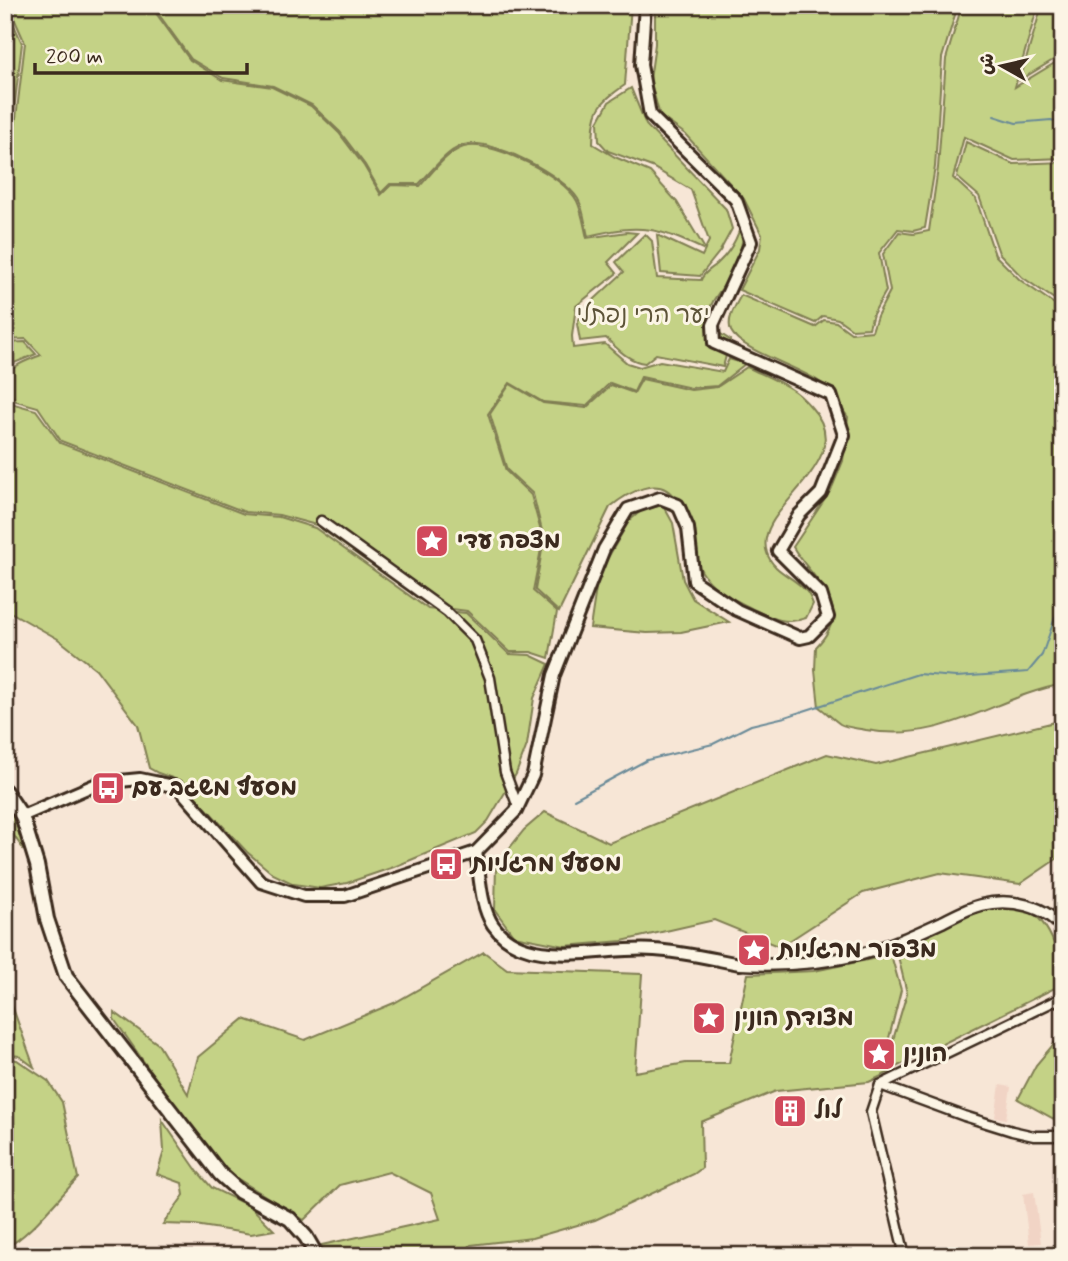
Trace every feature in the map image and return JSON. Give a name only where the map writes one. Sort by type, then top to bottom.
[{"type":"main road","points":[[22,816],[99,783],[140,779],[178,787],[261,882],[304,896],[345,896],[476,852],[518,807],[533,775],[554,675],[604,549],[628,509],[660,498],[678,505],[688,528],[694,581],[737,610],[800,638],[809,636],[828,617],[821,594],[778,551],[799,515],[821,493],[844,435],[831,395],[714,343],[713,326],[751,242],[736,200],[650,115],[641,65],[645,5]]},
{"type":"main road","points":[[5,791],[22,816],[37,865],[47,919],[66,976],[206,1159],[240,1192],[290,1219],[306,1237],[317,1256]]},
{"type":"main road","points":[[476,852],[491,922],[501,935],[516,945],[533,951],[560,953],[653,949],[740,964]]},
{"type":"street","points":[[321,521],[447,612],[475,640],[490,678],[505,772],[518,807]]},
{"type":"street","points":[[740,964],[800,965],[862,954],[892,945],[982,905],[1034,907],[1048,914],[1063,930]]},
{"type":"street","points":[[905,1256],[872,1123],[871,1112],[880,1085],[1063,997]]},
{"type":"street","points":[[880,1085],[1012,1131],[1034,1136],[1063,1136]]},
{"type":"shaded area","points":[[1000,1085],[1011,1087],[1006,1119],[995,1117]]},
{"type":"shaded area","points":[[1034,1192],[1041,1243],[1029,1244],[1023,1194]]},
{"type":"green space","points":[[5,5],[150,5],[190,60],[222,80],[272,87],[311,106],[339,133],[364,166],[381,195],[391,185],[420,186],[455,151],[469,146],[481,146],[512,155],[559,181],[577,201],[587,238],[637,233],[608,262],[617,273],[576,306],[573,348],[605,344],[627,363],[640,367],[660,361],[723,372],[729,359],[745,364],[717,386],[691,388],[641,377],[634,392],[610,383],[586,406],[543,402],[510,383],[488,414],[506,471],[531,495],[543,539],[533,591],[557,612],[549,658],[531,652],[510,652],[467,611],[429,606],[316,525],[279,515],[245,512],[61,441],[38,407],[16,401],[6,386],[7,376],[19,364],[41,355],[26,339],[5,340],[5,143],[15,127],[25,43],[10,9],[5,9]]},
{"type":"green space","points":[[152,5],[631,5],[625,85],[608,97],[599,109],[594,123],[593,144],[650,172],[677,202],[705,249],[709,241],[691,190],[652,167],[608,151],[599,141],[598,122],[609,102],[631,88],[646,125],[726,209],[732,229],[720,251],[700,276],[661,273],[657,235],[702,256],[705,250],[673,236],[648,230],[622,229],[588,236],[578,199],[559,180],[528,161],[481,145],[469,144],[455,149],[419,184],[390,184],[381,193],[365,165],[340,132],[312,105],[273,86],[223,78],[191,59]]},
{"type":"green space","points":[[655,5],[958,5],[942,58],[935,167],[925,228],[913,231],[898,229],[879,253],[886,291],[873,314],[869,328],[852,329],[838,319],[823,316],[815,323],[739,290],[760,249],[762,235],[744,199],[685,134],[660,116],[650,80],[655,44]]},
{"type":"green space","points":[[962,5],[1038,5],[1015,87],[1063,58],[1063,158],[1014,160],[964,137],[953,178],[976,199],[995,255],[1020,280],[1063,310],[1063,684],[1013,699],[967,718],[920,731],[894,733],[866,730],[840,724],[819,707],[815,670],[816,647],[828,632],[833,619],[832,606],[820,583],[793,547],[831,490],[843,461],[848,417],[821,383],[746,345],[731,331],[730,322],[741,295],[815,327],[824,320],[836,322],[851,333],[872,331],[890,291],[883,254],[899,232],[913,234],[929,231],[938,168],[946,59]]},
{"type":"green space","points":[[1042,5],[1063,5],[1063,54],[1020,80]]},
{"type":"green space","points":[[5,12],[8,12],[22,43],[12,126],[5,137]]},
{"type":"green space","points":[[966,142],[1013,164],[1063,162],[1063,305],[1022,277],[999,253],[979,196],[957,177]]},
{"type":"green space","name":"יער הרי נפתלי","points":[[742,221],[743,237],[738,259],[708,316],[721,334],[730,340],[723,367],[656,354],[645,363],[639,362],[628,357],[606,338],[580,341],[577,324],[584,309],[624,272],[616,262],[645,234],[652,241],[657,278],[701,280],[730,250]]},
{"type":"green space","points":[[25,342],[36,354],[14,363],[5,375],[5,343]]},
{"type":"green space","points":[[747,367],[796,393],[811,407],[823,427],[824,447],[816,466],[774,519],[766,536],[767,553],[774,565],[810,596],[813,604],[806,618],[786,621],[774,618],[731,598],[715,587],[697,563],[675,499],[669,491],[661,487],[643,488],[610,507],[559,612],[535,590],[544,539],[533,494],[507,470],[490,414],[510,384],[543,403],[586,408],[611,385],[634,393],[642,379],[691,390],[717,387]]},
{"type":"green space","points":[[5,390],[14,404],[36,410],[60,443],[244,514],[279,517],[315,528],[428,609],[466,613],[509,654],[530,655],[549,664],[534,698],[527,745],[516,774],[488,821],[476,833],[347,883],[320,888],[294,884],[273,874],[247,852],[181,781],[149,768],[138,725],[96,669],[58,639],[5,609]]},
{"type":"green space","points":[[663,505],[673,523],[683,580],[693,599],[729,622],[681,632],[647,633],[590,628],[598,575],[629,521],[642,510]]},
{"type":"green space","points":[[1063,720],[1063,858],[1061,856],[1020,884],[940,873],[863,893],[780,947],[714,920],[622,941],[565,946],[514,936],[495,910],[496,865],[524,830],[545,812],[609,843],[827,754],[876,765]]},
{"type":"green space","points":[[5,802],[18,823],[28,856],[5,823]]},
{"type":"green space","points":[[991,907],[1020,908],[1036,916],[1054,943],[1061,964],[1063,984],[894,1068],[890,1050],[907,993],[896,948],[966,914]]},
{"type":"green space","points":[[484,952],[507,969],[642,974],[635,1072],[686,1063],[729,1063],[748,974],[814,971],[891,955],[901,990],[886,1050],[890,1072],[869,1082],[776,1091],[701,1122],[702,1168],[595,1220],[532,1238],[471,1245],[460,1256],[321,1256],[317,1246],[440,1219],[431,1193],[389,1172],[340,1185],[304,1220],[227,1172],[209,1155],[114,1019],[114,1012],[158,1044],[188,1094],[198,1057],[244,1019],[305,1040],[394,1003]]},
{"type":"green space","points":[[5,986],[34,1067],[19,1056],[5,1054]]},
{"type":"green space","points":[[1063,1033],[1063,1124],[1018,1099],[1036,1065]]},
{"type":"green space","points":[[5,1058],[17,1060],[48,1081],[62,1102],[78,1178],[34,1226],[5,1248]]},
{"type":"green space","points":[[162,1120],[212,1188],[251,1207],[274,1230],[251,1234],[195,1225],[163,1224],[184,1195],[182,1183],[157,1174],[164,1151]]},
{"type":"waterway","points":[[994,116],[1016,123],[1051,120],[1063,123]]},
{"type":"waterway","points":[[574,799],[647,760],[713,744],[751,725],[785,717],[918,674],[956,677],[1028,672],[1042,655],[1057,612],[1063,581]]},
{"type":"place","name":"מצפה עדי","points":[[432,541]]},
{"type":"place","name":"מסעף משגב עם","points":[[108,788]]},
{"type":"place","name":"מסעף מרגליות","points":[[446,864]]},
{"type":"place","name":"מצפור מרגליות","points":[[754,950]]},
{"type":"place","name":"מצודת הונין","points":[[709,1018]]},
{"type":"place","name":"הונין","points":[[879,1054]]},
{"type":"place","name":"לול","points":[[790,1111]]}]
